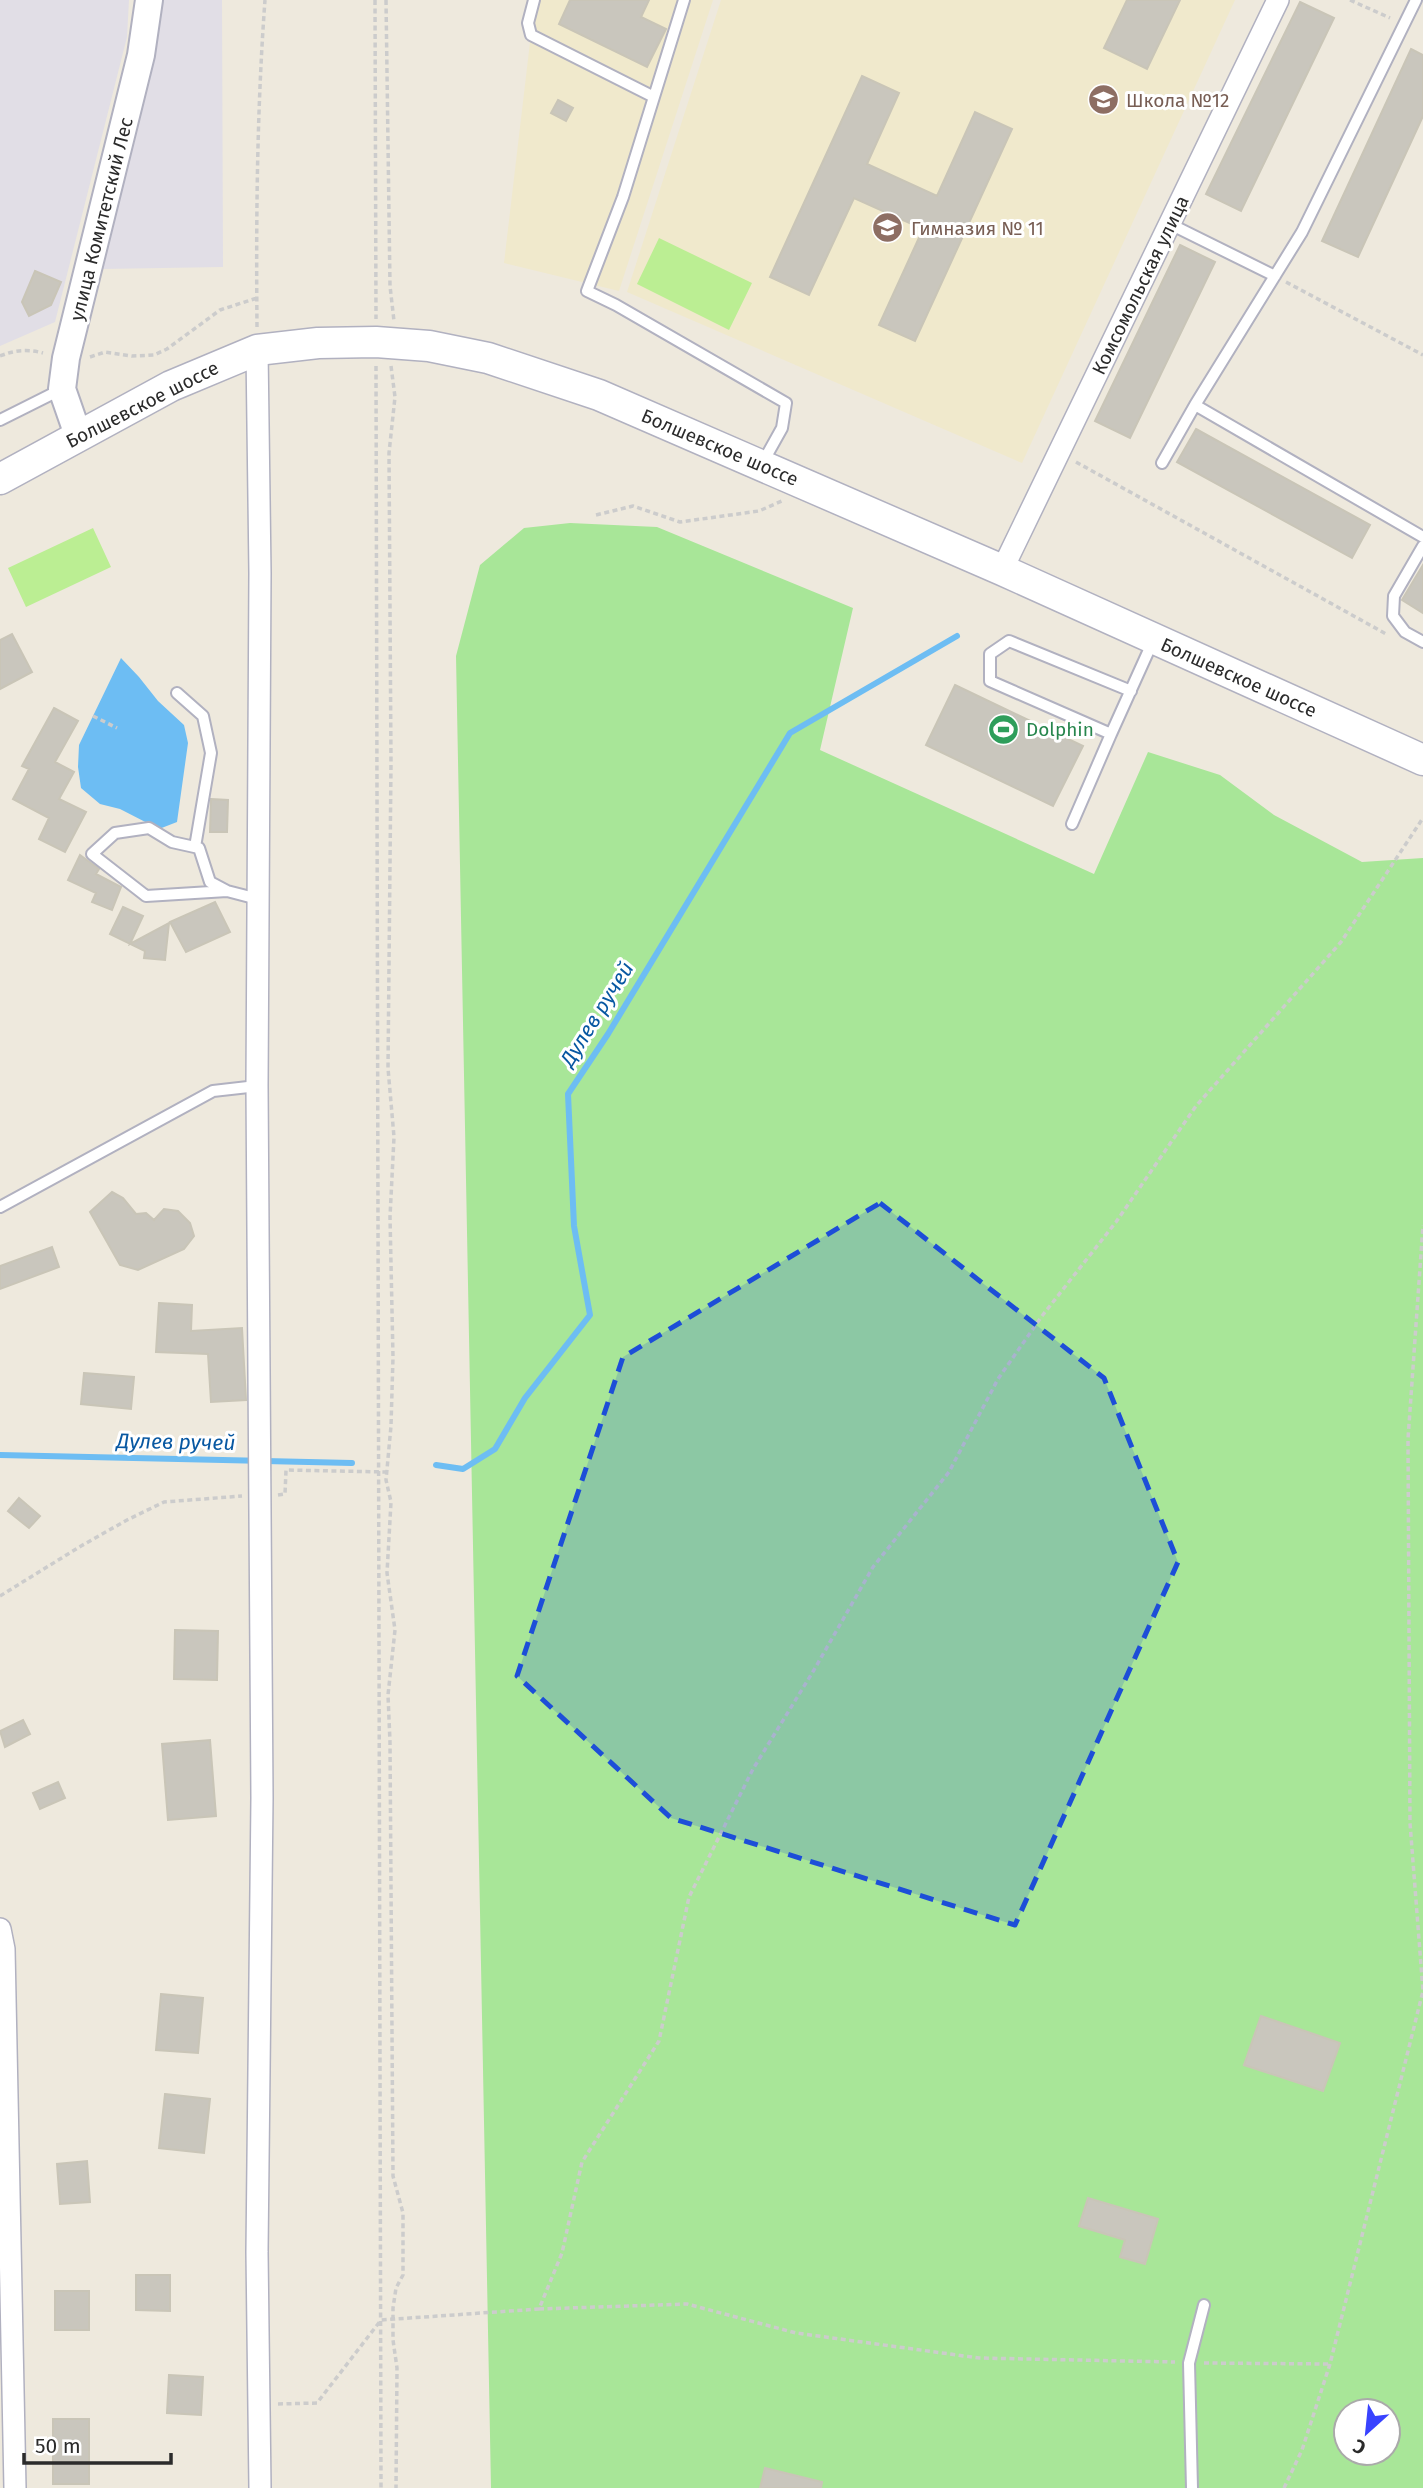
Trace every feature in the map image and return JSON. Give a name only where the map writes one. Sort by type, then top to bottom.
[{"type":"main road","name":"Болшевское шоссе","points":[[0,479],[171,386],[257,347],[318,343],[429,346],[488,358],[599,395],[1002,570],[1423,760]]},
{"type":"street","name":"улица Комитетский Лес","points":[[78,435],[62,389],[66,358],[93,237],[141,55],[149,0]]},
{"type":"street","name":"Комсомольская улица","points":[[1002,570],[1278,0]]},
{"type":"street","points":[[257,347],[260,573],[257,1086],[262,1798],[257,2252],[260,2488]]},
{"type":"street","points":[[1,1943],[15,2488]]},
{"type":"lane","points":[[534,0],[527,23],[531,35],[654,97]]},
{"type":"lane","points":[[684,0],[623,197],[587,291],[786,403],[782,428],[761,465]]},
{"type":"lane","points":[[1162,463],[1302,232],[1416,0]]},
{"type":"lane","points":[[1170,224],[1275,276]]},
{"type":"lane","points":[[0,420],[62,389]]},
{"type":"lane","points":[[1195,405],[1423,537]]},
{"type":"lane","points":[[1423,546],[1394,596],[1393,616],[1405,632],[1423,642]]},
{"type":"lane","points":[[1072,824],[1154,639]]},
{"type":"lane","points":[[1111,734],[990,681],[990,654],[1009,641],[1131,691]]},
{"type":"lane","points":[[177,694],[203,716],[211,753],[195,847]]},
{"type":"lane","points":[[227,891],[146,896],[92,854],[115,833],[149,828],[172,842],[199,848],[210,882],[227,891],[258,899]]},
{"type":"lane","points":[[0,1207],[213,1091],[257,1086]]},
{"type":"lane","points":[[1192,2488],[1189,2363],[1204,2305]]},
{"type":"path","points":[[257,347],[258,95],[265,0]]},
{"type":"path","points":[[375,0],[386,343],[379,1472],[381,2488]]},
{"type":"path","points":[[386,0],[390,286],[386,343],[395,397],[389,453],[391,763],[388,1068],[394,1138],[390,1217],[393,1357],[386,1480],[391,1502],[387,1573],[395,1630],[388,1695],[393,2176],[403,2213],[403,2276],[396,2288],[393,2319],[397,2368],[396,2488]]},
{"type":"path","points":[[1350,0],[1404,24]]},
{"type":"path","points":[[1275,276],[1423,355]]},
{"type":"path","points":[[105,352],[132,356],[154,355],[167,349],[220,310],[257,298]]},
{"type":"path","points":[[0,356],[29,350],[48,354]]},
{"type":"path","points":[[1071,459],[1399,641]]},
{"type":"path","points":[[596,515],[633,506],[680,522],[759,511],[813,487]]},
{"type":"path","points":[[93,716],[117,727]]},
{"type":"path","points":[[539,2309],[562,2253],[582,2162],[659,2041],[690,1897],[753,1769],[873,1567],[949,1472],[998,1379],[1116,1222],[1196,1106],[1341,942],[1423,818]]},
{"type":"path","points":[[1284,2488],[1302,2450],[1330,2364],[1423,1991],[1410,1823],[1408,1439],[1423,1225]]},
{"type":"path","points":[[286,1470],[386,1472]]},
{"type":"path","points":[[0,1596],[81,1546],[164,1502],[260,1486]]},
{"type":"path","points":[[259,2405],[317,2403],[381,2320],[539,2309],[687,2304],[796,2333],[979,2358],[1330,2364]]},
{"type":"highlighted area","points":[[880,1203],[1104,1378],[1178,1562],[1015,1925],[671,1818],[517,1676],[623,1357]]},
{"type":"shaded area","points":[[0,0],[129,0],[127,37],[55,322],[0,346]]},
{"type":"shaded area","points":[[163,0],[222,0],[223,267],[102,269],[109,224],[154,56]]},
{"type":"shaded area","points":[[535,0],[713,0],[619,291],[504,263]]},
{"type":"shaded area","name":"Гимназия № 11","points":[[721,0],[1235,0],[1022,463],[627,292]]},
{"type":"green space","points":[[659,238],[752,283],[729,330],[637,284]]},
{"type":"green space","points":[[570,523],[657,527],[853,608],[820,750],[1094,874],[1148,752],[1220,775],[1274,815],[1362,862],[1423,858],[1423,2488],[491,2488],[456,656],[480,565],[524,528]]},
{"type":"green space","points":[[93,528],[111,567],[26,607],[8,568]]},
{"type":"water","points":[[121,658],[158,701],[184,725],[188,743],[177,822],[159,829],[120,809],[100,804],[81,788],[79,745]]},
{"type":"building","points":[[570,0],[649,0],[641,17],[666,29],[647,67],[559,24]]},
{"type":"building","points":[[1127,0],[1180,0],[1147,69],[1104,48]]},
{"type":"building","points":[[1300,2],[1334,18],[1241,211],[1206,194]]},
{"type":"building","points":[[1411,49],[1423,55],[1423,116],[1358,257],[1322,241]]},
{"type":"building","points":[[862,76],[899,93],[867,164],[937,196],[975,112],[1012,129],[915,341],[879,325],[923,229],[854,198],[809,295],[770,277]]},
{"type":"building","points":[[558,100],[573,108],[566,121],[551,113]]},
{"type":"building","points":[[1180,245],[1215,262],[1130,438],[1095,421]]},
{"type":"building","points":[[35,271],[61,282],[51,305],[29,316],[22,302]]},
{"type":"building","points":[[1196,429],[1370,525],[1352,558],[1177,462]]},
{"type":"building","points":[[1423,565],[1423,613],[1402,600]]},
{"type":"building","points":[[12,634],[32,672],[0,689],[0,640]]},
{"type":"building","points":[[955,685],[1083,746],[1053,806],[926,745]]},
{"type":"building","points":[[54,708],[78,721],[55,762],[74,772],[59,799],[86,812],[65,852],[39,839],[49,818],[13,799],[29,769],[22,766]]},
{"type":"building","points":[[211,799],[228,800],[227,832],[210,832]]},
{"type":"building","points":[[80,855],[99,869],[96,874],[121,887],[112,910],[92,902],[96,893],[68,880]]},
{"type":"building","points":[[215,902],[230,932],[186,952],[170,922]]},
{"type":"building","points":[[123,907],[143,916],[130,944],[110,934]]},
{"type":"building","points":[[169,923],[165,960],[144,958],[145,951],[130,944]]},
{"type":"building","points":[[112,1192],[123,1198],[136,1214],[146,1213],[154,1220],[164,1209],[178,1211],[190,1223],[194,1236],[184,1249],[138,1270],[120,1265],[90,1212]]},
{"type":"building","points":[[52,1247],[59,1267],[0,1289],[0,1266]]},
{"type":"building","points":[[159,1303],[192,1305],[191,1331],[242,1328],[246,1400],[211,1402],[208,1354],[156,1352]]},
{"type":"building","points":[[84,1373],[134,1377],[131,1409],[81,1404]]},
{"type":"building","points":[[19,1498],[40,1516],[29,1528],[8,1511]]},
{"type":"building","points":[[175,1630],[218,1631],[217,1680],[174,1679]]},
{"type":"building","points":[[23,1720],[30,1734],[5,1747],[0,1731]]},
{"type":"building","points":[[210,1740],[216,1816],[168,1820],[162,1744]]},
{"type":"building","points":[[58,1782],[65,1798],[40,1809],[33,1793]]},
{"type":"building","points":[[161,1994],[203,1998],[198,2053],[156,2050]]},
{"type":"building","points":[[1261,2016],[1340,2043],[1323,2091],[1244,2065]]},
{"type":"building","points":[[165,2094],[210,2099],[204,2153],[159,2148]]},
{"type":"building","points":[[87,2161],[90,2202],[60,2204],[57,2164]]},
{"type":"building","points":[[1088,2198],[1158,2219],[1145,2264],[1120,2257],[1125,2240],[1079,2226]]},
{"type":"building","points":[[136,2275],[170,2275],[170,2311],[136,2310]]},
{"type":"building","points":[[55,2291],[89,2291],[89,2330],[55,2330]]},
{"type":"building","points":[[169,2375],[203,2377],[201,2415],[167,2413]]},
{"type":"building","points":[[53,2419],[89,2419],[89,2484],[53,2484]]},
{"type":"building","points":[[765,2468],[822,2482],[821,2488],[760,2488]]},
{"type":"waterway","name":"Дулев ручей","points":[[436,1465],[463,1469],[495,1449],[525,1398],[590,1315],[574,1226],[568,1094],[608,1034],[790,733],[957,636]]},
{"type":"waterway","name":"Дулев ручей","points":[[0,1455],[352,1463]]},
{"type":"place","name":"Школа №12","points":[[1103,100]]},
{"type":"place","name":"Гимназия № 11","points":[[888,228]]},
{"type":"place","name":"Dolphin","points":[[1003,729]]}]
